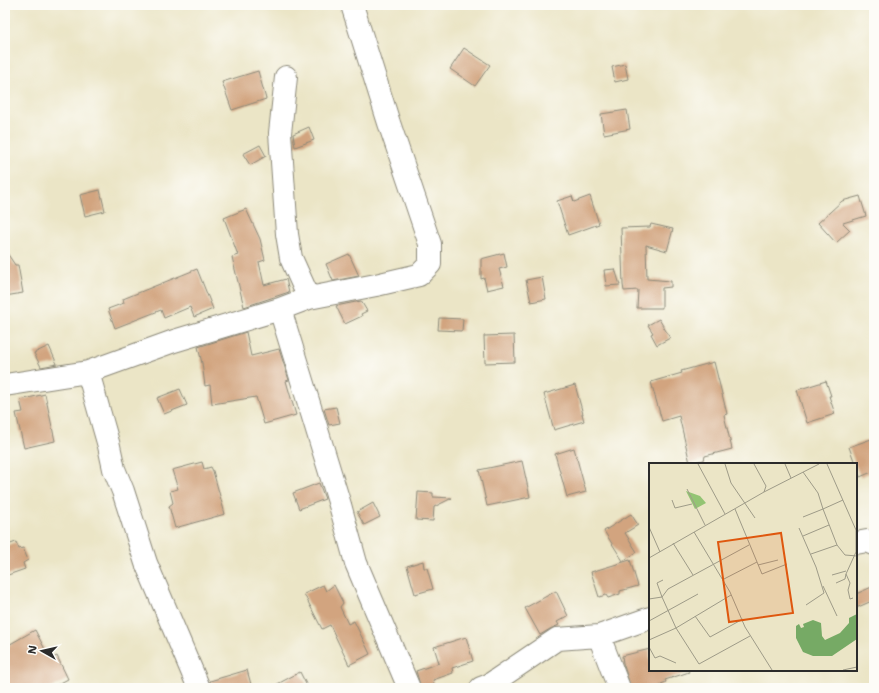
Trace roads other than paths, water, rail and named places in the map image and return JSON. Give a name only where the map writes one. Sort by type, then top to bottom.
[{"type":"street","points":[[5,385],[88,372],[174,341],[280,309],[309,298],[376,286],[419,275],[430,264],[430,244],[352,5]]},
{"type":"street","points":[[286,77],[280,133],[286,234],[291,258],[309,298]]},
{"type":"street","points":[[280,309],[340,505],[356,563],[409,688]]},
{"type":"street","points":[[88,372],[110,446],[114,469],[123,491],[146,563],[199,688]]},
{"type":"street","points":[[481,688],[489,685],[557,639],[599,636],[649,618]]},
{"type":"street","points":[[599,636],[619,688]]}]
